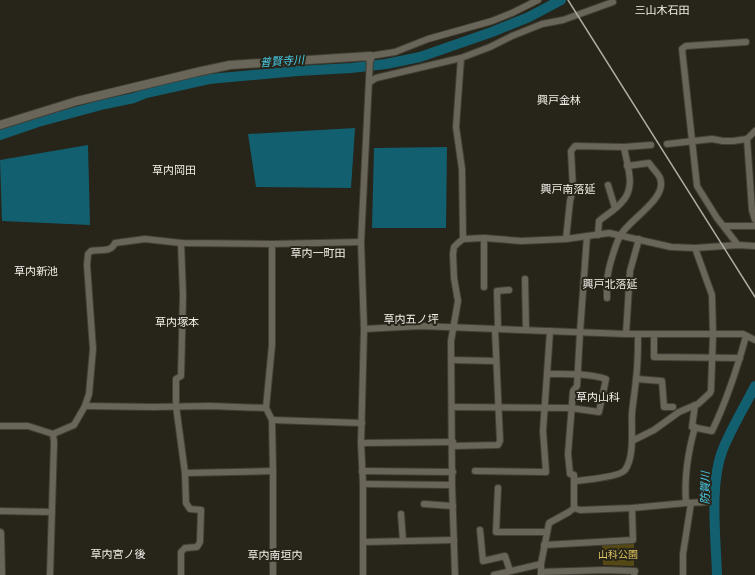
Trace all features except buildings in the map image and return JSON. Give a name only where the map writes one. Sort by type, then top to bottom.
[{"type":"street","points":[[0,125],[78,101],[230,65],[370,58],[395,52],[428,40],[492,21],[538,0]]},
{"type":"street","points":[[370,79],[461,58],[542,24],[563,20],[613,2]]},
{"type":"street","points":[[738,245],[725,226],[717,218],[697,186],[682,49],[686,46],[746,42]]},
{"type":"street","points":[[363,575],[362,422],[364,329],[361,242],[370,58]]},
{"type":"street","points":[[461,58],[456,127],[462,170],[463,239]]},
{"type":"street","points":[[667,144],[712,139],[723,142],[733,142],[747,139],[755,131]]},
{"type":"street","points":[[747,139],[755,220]]},
{"type":"street","points":[[566,239],[570,201],[574,189],[572,151],[575,146],[624,147],[651,145]]},
{"type":"street","points":[[598,235],[599,221],[622,203],[628,194],[630,178],[624,147]]},
{"type":"street","points":[[607,298],[608,273],[620,235],[641,212],[652,203],[659,193],[661,186],[660,178],[649,163],[627,166]]},
{"type":"street","points":[[608,185],[615,208]]},
{"type":"street","points":[[725,226],[755,226]]},
{"type":"street","points":[[455,575],[452,485],[453,444],[451,341],[458,301],[454,278],[454,247],[458,242],[463,239],[484,238],[521,241],[566,239],[610,233],[671,247],[694,248],[738,245],[755,246]]},
{"type":"street","points":[[587,236],[577,386],[573,391],[568,454],[570,474],[574,475],[575,481],[574,508],[548,523],[541,564],[541,573],[635,571],[634,575]]},
{"type":"street","points":[[484,238],[484,287]]},
{"type":"street","points":[[0,426],[28,426],[53,434],[74,425],[85,406],[89,394],[93,349],[87,265],[88,254],[90,251],[110,249],[115,243],[145,239],[181,242],[272,244],[361,242]]},
{"type":"street","points":[[626,334],[630,271],[639,239]]},
{"type":"street","points":[[181,242],[183,295],[181,376],[176,379],[176,406],[185,473],[186,503],[190,509],[202,510],[200,542],[197,547],[185,548],[181,552],[181,575]]},
{"type":"street","points":[[272,244],[272,345],[266,408],[272,420],[273,575]]},
{"type":"street","points":[[632,441],[654,430],[679,412],[695,406],[705,398],[711,390],[713,335],[712,295],[694,248]]},
{"type":"street","points":[[525,279],[526,330]]},
{"type":"street","points":[[362,443],[498,445],[500,441],[496,361],[497,291],[509,290]]},
{"type":"street","points":[[364,329],[412,326],[626,334],[743,334],[755,340]]},
{"type":"street","points":[[475,471],[546,472],[543,431],[550,330]]},
{"type":"street","points":[[575,481],[600,478],[621,473],[625,470],[630,457],[632,441],[632,414],[636,379],[638,334]]},
{"type":"street","points":[[654,334],[654,357],[740,358]]},
{"type":"street","points":[[695,406],[692,427],[712,432],[723,408],[746,336]]},
{"type":"street","points":[[451,360],[496,361]]},
{"type":"street","points":[[452,407],[571,408],[599,412],[606,379],[594,375],[547,374]]},
{"type":"street","points":[[636,379],[662,381],[664,407],[673,407]]},
{"type":"street","points":[[85,406],[266,408]]},
{"type":"street","points":[[272,420],[362,422]]},
{"type":"street","points":[[683,575],[683,554],[688,503],[685,490],[691,442],[696,427]]},
{"type":"street","points":[[50,575],[53,434]]},
{"type":"street","points":[[185,473],[273,471]]},
{"type":"street","points":[[362,471],[453,472]]},
{"type":"street","points":[[363,484],[452,485]]},
{"type":"street","points":[[498,488],[496,532],[546,532]]},
{"type":"street","points":[[574,508],[580,510],[632,508],[708,502]]},
{"type":"street","points":[[424,504],[453,506]]},
{"type":"street","points":[[544,545],[633,540],[632,508]]},
{"type":"street","points":[[0,511],[52,512]]},
{"type":"street","points":[[402,514],[403,541]]},
{"type":"street","points":[[480,530],[483,561],[505,556],[510,571]]},
{"type":"street","points":[[0,533],[1,575]]},
{"type":"street","points":[[363,542],[454,540]]},
{"type":"street","points":[[494,575],[541,564]]},
{"type":"green space","name":"山科公園","points":[[634,542],[634,566],[603,565],[602,543]]},
{"type":"water","points":[[355,128],[351,188],[256,187],[248,134]]},
{"type":"water","points":[[88,145],[90,225],[2,221],[0,160]]},
{"type":"water","points":[[447,147],[446,228],[372,228],[374,148]]},
{"type":"waterway","name":"普賢寺川","points":[[0,135],[38,122],[105,104],[134,98],[146,93],[209,79],[351,68],[386,64],[420,57],[492,32],[529,17],[561,0]]},
{"type":"waterway","name":"防賀川","points":[[717,575],[714,511],[716,478],[719,463],[723,449],[730,434],[755,386]]},
{"type":"railway","points":[[568,0],[755,297]]},
{"type":"district","name":"三山木石田","points":[[662,10]]},
{"type":"district","name":"興戸金林","points":[[559,100]]},
{"type":"district","name":"草内岡田","points":[[174,170]]},
{"type":"district","name":"興戸南落延","points":[[568,189]]},
{"type":"district","name":"草内一町田","points":[[318,253]]},
{"type":"district","name":"草内新池","points":[[36,271]]},
{"type":"district","name":"興戸北落延","points":[[610,284]]},
{"type":"district","name":"草内五ノ坪","points":[[411,319]]},
{"type":"district","name":"草内塚本","points":[[177,322]]},
{"type":"district","name":"草内山科","points":[[598,397]]},
{"type":"district","name":"草内宮ノ後","points":[[118,554]]},
{"type":"district","name":"草内南垣内","points":[[275,555]]}]
